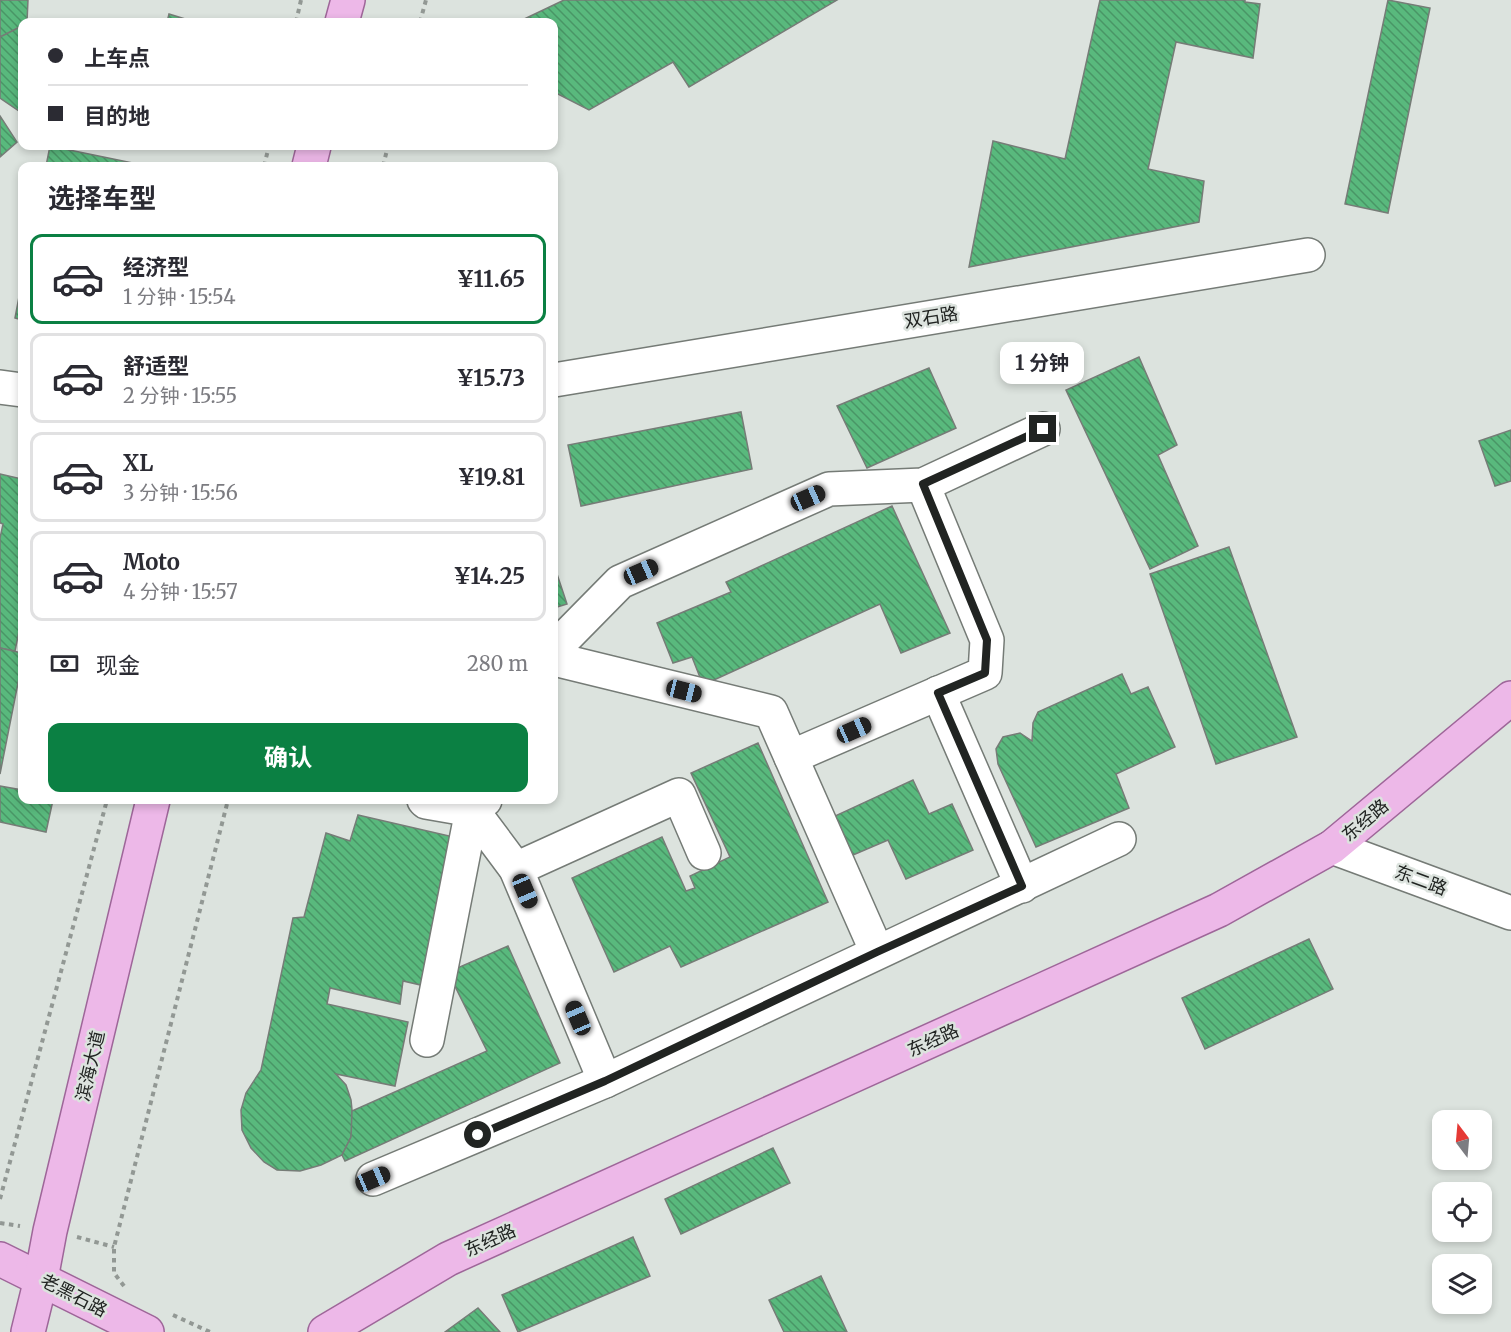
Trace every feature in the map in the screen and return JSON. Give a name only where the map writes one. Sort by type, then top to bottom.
[{"type":"main road","points":[[343,18],[348,0]]},
{"type":"main road","name":"东经路","points":[[325,1332],[448,1259],[1219,910],[1332,847],[1511,698]]},
{"type":"main road","name":"滨海大道","points":[[28,1332],[152,804]]},
{"type":"main road","name":"老黑石路","points":[[0,1259],[41,1279],[159,1323]]},
{"type":"street","name":"双石路","points":[[558,379],[1308,255]]},
{"type":"street","points":[[0,387],[18,389]]},
{"type":"street","points":[[558,645],[620,582],[630,577],[829,489],[923,484],[1043,429]]},
{"type":"street","points":[[791,757],[985,673],[987,640],[923,484]]},
{"type":"street","points":[[558,660],[771,712],[877,952]]},
{"type":"street","points":[[938,693],[1022,886]]},
{"type":"street","points":[[516,870],[679,795],[704,853]]},
{"type":"street","points":[[461,804],[478,805]]},
{"type":"street","points":[[478,805],[516,870],[605,1081]]},
{"type":"street","points":[[427,1040],[478,805]]},
{"type":"street","points":[[373,1179],[605,1081],[1119,839]]},
{"type":"street","name":"东二路","points":[[1332,847],[1511,913]]},
{"type":"path","points":[[297,18],[301,0]]},
{"type":"path","points":[[421,18],[426,0]]},
{"type":"path","points":[[0,1199],[105,804]]},
{"type":"path","points":[[127,1289],[114,1273],[114,1247],[227,804]]},
{"type":"path","points":[[159,1323],[210,1332]]},
{"type":"building","points":[[0,0],[28,0],[27,18],[18,18],[18,28],[0,37]]},
{"type":"building","points":[[564,0],[837,0],[689,87],[673,62],[589,110],[558,94],[558,18],[526,18]]},
{"type":"building","points":[[1100,0],[1245,0],[1245,2],[1260,4],[1253,58],[1176,42],[1148,169],[1204,181],[1199,222],[969,267],[993,141],[1065,159]]},
{"type":"building","points":[[1388,0],[1430,8],[1388,213],[1345,204]]},
{"type":"building","points":[[169,14],[182,18],[168,18]]},
{"type":"building","points":[[18,28],[18,110],[0,98],[0,37]]},
{"type":"building","points":[[0,116],[17,142],[0,157]]},
{"type":"building","points":[[49,150],[70,150],[128,162],[47,162]]},
{"type":"building","points":[[18,302],[18,319],[15,318]]},
{"type":"building","points":[[1139,357],[1177,445],[1158,455],[1198,546],[1150,569],[1066,390]]},
{"type":"building","points":[[929,368],[956,428],[867,468],[837,406]]},
{"type":"building","points":[[741,412],[752,469],[581,506],[568,445]]},
{"type":"building","points":[[1511,430],[1511,481],[1495,486],[1479,441]]},
{"type":"building","points":[[0,474],[18,478],[18,636],[15,651],[0,648],[0,538],[3,524],[0,523]]},
{"type":"building","points":[[892,506],[950,633],[901,653],[880,604],[703,685],[692,657],[673,663],[657,623],[731,592],[726,582]]},
{"type":"building","points":[[1229,547],[1297,737],[1216,764],[1150,574]]},
{"type":"building","points":[[558,577],[567,604],[558,607]]},
{"type":"building","points":[[0,648],[18,652],[18,683],[0,774]]},
{"type":"building","points":[[1122,674],[1131,694],[1148,687],[1175,747],[1116,774],[1129,808],[1036,847],[998,764],[996,749],[1003,737],[1020,733],[1032,741],[1033,723],[1038,712]]},
{"type":"building","points":[[758,743],[828,902],[681,967],[670,946],[614,972],[572,878],[662,837],[686,891],[695,888],[690,876],[730,857],[691,773]]},
{"type":"building","points":[[913,780],[929,814],[952,804],[973,850],[906,879],[888,840],[853,855],[835,816]]},
{"type":"building","points":[[0,786],[18,789],[18,804],[52,804],[46,832],[0,822]]},
{"type":"building","points":[[358,815],[458,838],[425,986],[403,981],[400,1004],[330,988],[327,1004],[408,1022],[395,1086],[336,1074],[346,1085],[351,1100],[353,1120],[351,1137],[342,1155],[321,1165],[300,1171],[277,1170],[264,1162],[251,1148],[242,1130],[241,1110],[246,1093],[261,1070],[293,918],[304,917],[326,833],[350,841]]},
{"type":"building","points":[[1309,939],[1333,989],[1205,1049],[1182,998]]},
{"type":"building","points":[[508,946],[560,1063],[345,1161],[342,1155],[351,1137],[352,1111],[487,1051],[448,972]]},
{"type":"building","points":[[773,1148],[790,1183],[681,1234],[665,1199]]},
{"type":"building","points":[[633,1237],[650,1276],[518,1332],[502,1295]]},
{"type":"building","points":[[821,1276],[847,1332],[784,1332],[769,1300]]},
{"type":"building","points":[[478,1308],[500,1332],[445,1332]]},
{"type":"route","points":[[478,1135],[605,1081],[1022,886],[938,693],[985,673],[987,640],[923,484],[1043,429]]}]
